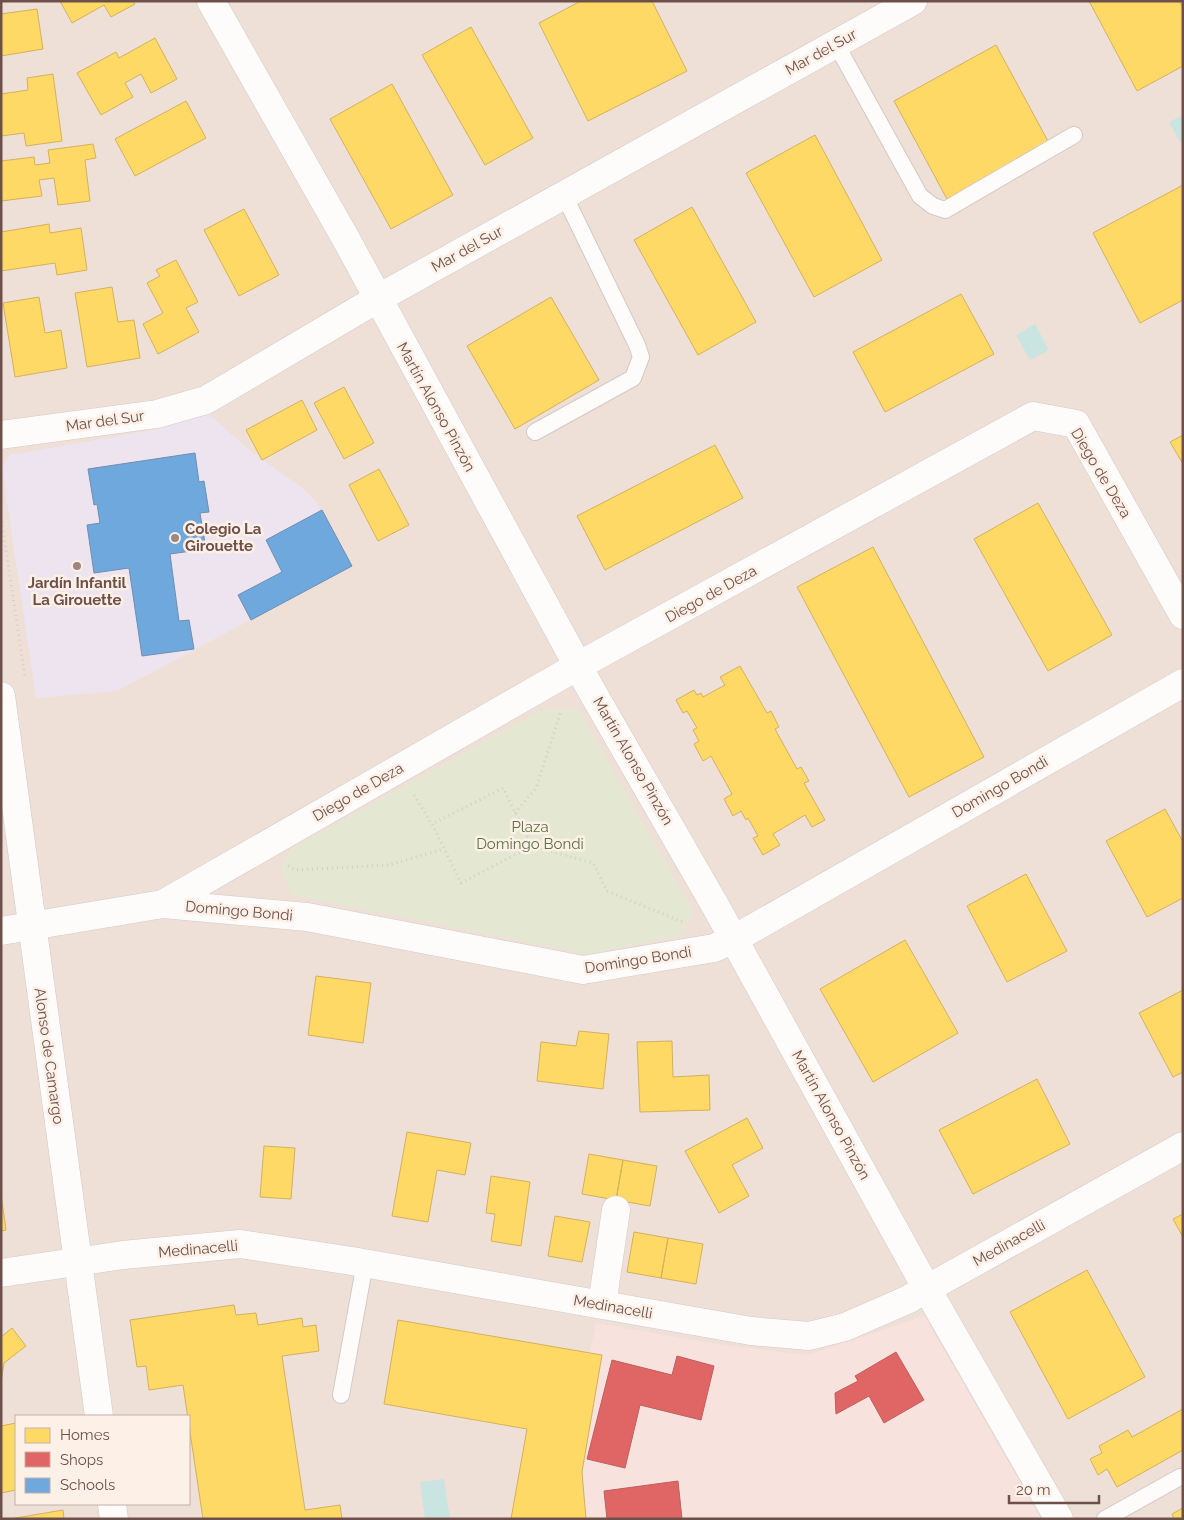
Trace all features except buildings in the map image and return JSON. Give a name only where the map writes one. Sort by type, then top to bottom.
[{"type":"street","name":"Martín Alonso Pinzón","points":[[211,1],[578,666],[734,939],[927,1289],[1059,1519]]},
{"type":"street","name":"Mar del Sur","points":[[1,435],[157,414],[206,400],[377,299],[913,1]]},
{"type":"street","name":"Diego de Deza","points":[[163,904],[578,666],[1033,416],[1076,424],[1183,615]]},
{"type":"street","name":"Domingo Bondi","points":[[1,931],[163,904],[307,917],[583,970],[714,948],[734,939],[1183,683]]},
{"type":"street","name":"Alonso de Camargo","points":[[1,696],[99,1415]]},
{"type":"street","name":"Medinacelli","points":[[1,1273],[78,1262],[240,1244],[365,1263],[751,1331],[809,1336],[845,1327],[927,1289],[1183,1146]]},
{"type":"street","points":[[602,1305],[616,1210]]},
{"type":"street","points":[[112,1505],[114,1519]]},
{"type":"lane","points":[[836,44],[920,196],[933,206],[945,210],[1074,135]]},
{"type":"lane","points":[[535,432],[633,378],[641,357],[638,345],[564,195]]},
{"type":"lane","points":[[342,1395],[365,1263]]},
{"type":"lane","points":[[1105,1519],[1180,1477]]},
{"type":"path","points":[[515,813],[536,788],[564,702]]},
{"type":"path","points":[[398,770],[432,824],[461,883],[532,846],[593,863],[607,891],[692,925],[716,907]]},
{"type":"path","points":[[432,824],[503,788],[532,846]]},
{"type":"path","points":[[256,851],[295,870],[388,864],[444,849]]},
{"type":"shaded area","points":[[1,1],[1183,1],[1183,1519],[1,1519]]},
{"type":"shaded area","name":"Colegio La Girouette","points":[[205,411],[254,454],[301,487],[315,500],[352,566],[117,691],[36,698],[2,467],[10,455],[153,430]]},
{"type":"shaded area","points":[[924,1316],[1041,1519],[574,1519],[567,1461],[596,1323],[723,1345],[808,1355]]},
{"type":"green space","name":"Plaza Domingo Bondi","points":[[544,709],[578,710],[693,912],[679,936],[588,954],[293,895],[280,870],[291,849]]},
{"type":"water","points":[[1183,115],[1183,140],[1180,142],[1169,122]]},
{"type":"water","points":[[1035,324],[1049,350],[1030,360],[1016,335]]},
{"type":"water","points":[[444,1479],[450,1519],[425,1519],[420,1482]]},
{"type":"place","name":"Colegio La Girouette","points":[[175,538]]},
{"type":"place","name":"Jardín Infantil La Girouette","points":[[77,566]]}]
